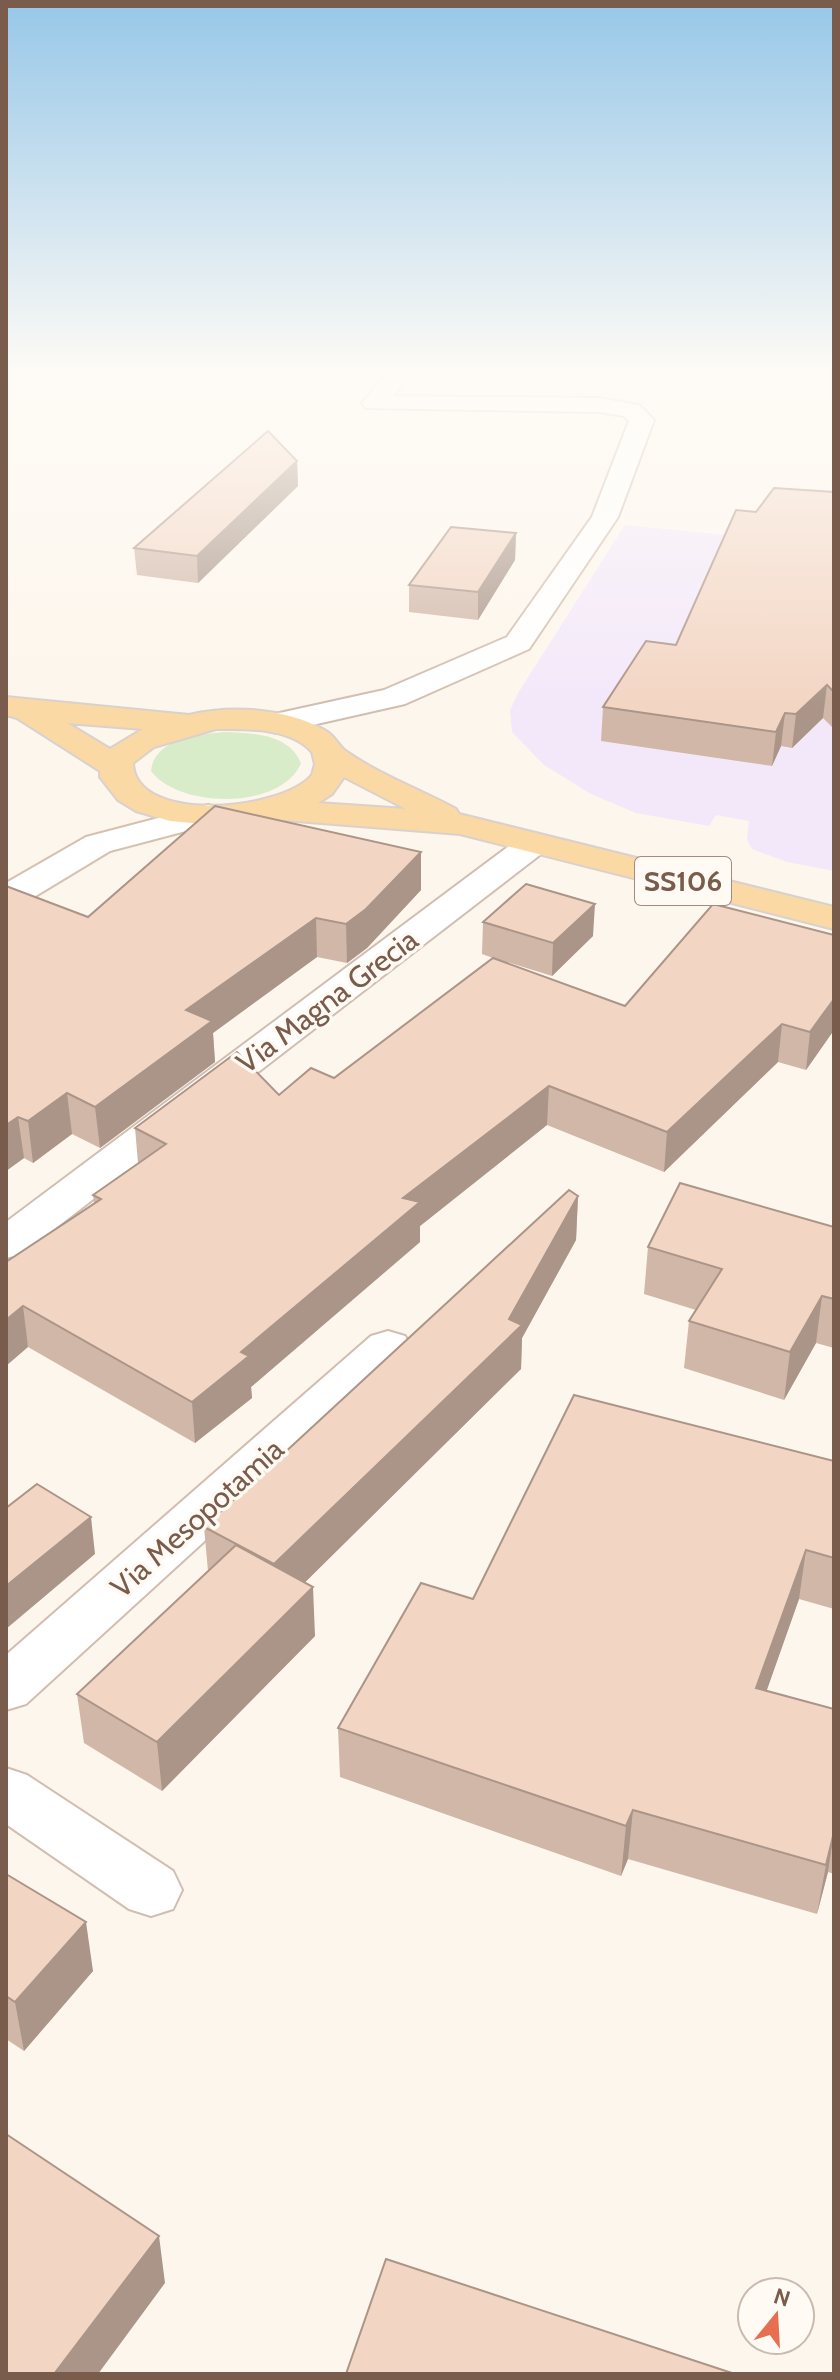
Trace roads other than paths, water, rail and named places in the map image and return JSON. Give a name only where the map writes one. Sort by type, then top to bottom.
[{"type":"main road","name":"SS106","points":[[15,708],[124,781],[150,805],[177,812],[241,815],[298,800],[318,789],[331,773],[329,753]]},
{"type":"main road","name":"SS106","points":[[15,708],[186,723],[247,719],[277,723],[321,742],[329,753],[460,824]]},
{"type":"main road","name":"SS106","points":[[124,781],[123,754],[137,741],[186,723]]},
{"type":"main road","name":"SS106","points":[[271,809],[460,824],[834,918]]},
{"type":"street","points":[[277,723],[394,697],[518,643],[605,517],[618,482]]},
{"type":"street","points":[[329,753],[394,697]]},
{"type":"street","points":[[98,844],[124,781]]},
{"type":"street","points":[[6,898],[98,844],[208,815]]},
{"type":"street","name":"Via Magna Grecia","points":[[6,1244],[533,844]]},
{"type":"street","name":"Via Mesopotamia","points":[[6,1688],[388,1347]]},
{"type":"street","points":[[6,1792],[151,1890]]}]
